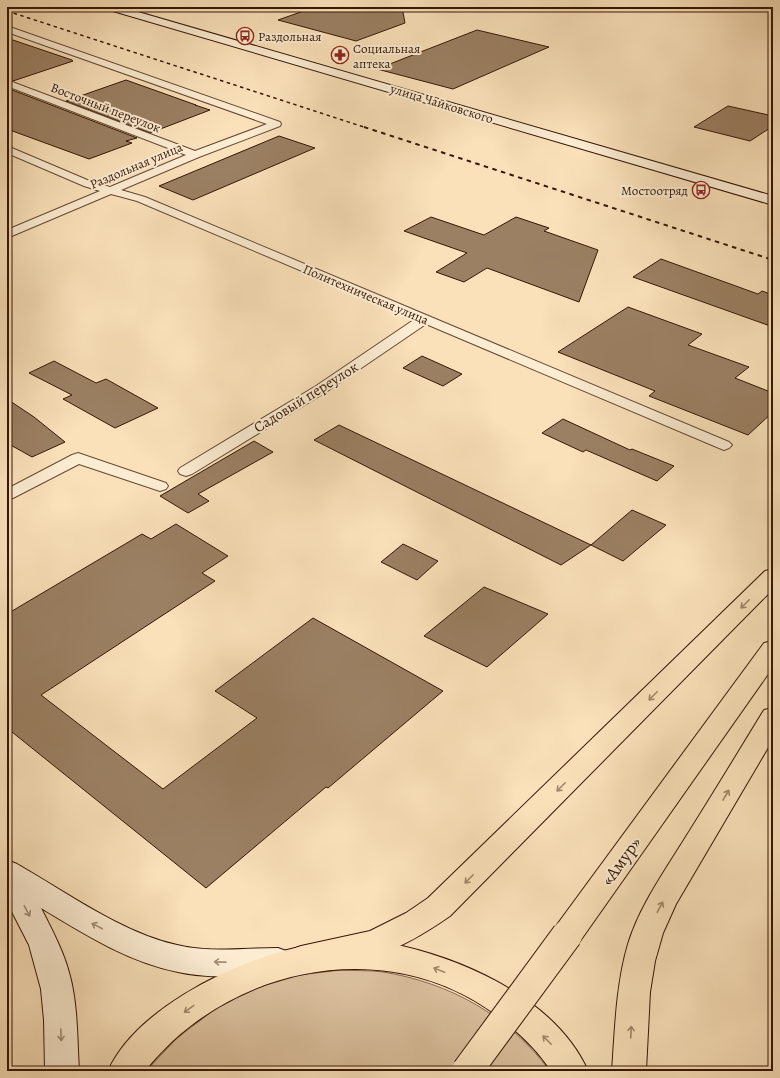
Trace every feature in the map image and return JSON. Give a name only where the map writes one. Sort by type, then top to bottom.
[{"type":"main road","points":[[125,1071],[133,1059],[166,1025],[208,995],[250,974],[301,960],[376,943],[417,922],[439,907],[455,893],[773,576]]},
{"type":"main road","name":"«Амур»","points":[[467,1071],[773,649]]},
{"type":"main road","points":[[629,1071],[632,1002],[637,970],[643,944],[653,919],[773,717]]},
{"type":"main road","points":[[301,960],[340,955],[385,957],[430,966],[473,984],[515,1010],[550,1043],[571,1071]]},
{"type":"street","name":"улица Чайковского","points":[[110,7],[429,99],[773,201]]},
{"type":"street","name":"Раздольная улица","points":[[7,29],[276,124],[195,155],[7,234]]},
{"type":"street","name":"Восточный переулок","points":[[7,82],[195,155]]},
{"type":"street","name":"Политехническая улица","points":[[7,150],[88,184],[141,199],[724,445]]},
{"type":"street","name":"Садовый переулок","points":[[186,471],[321,389],[424,319]]},
{"type":"street","points":[[7,495],[78,458],[160,486]]},
{"type":"street","points":[[7,872],[102,929],[154,952],[178,959],[200,962],[268,963],[301,960]]},
{"type":"street","points":[[7,878],[14,887],[38,932],[55,981],[60,1016],[62,1071]]},
{"type":"shaded area","points":[[340,970],[383,972],[408,977],[432,984],[455,994],[477,1005],[497,1018],[534,1051],[550,1071],[146,1071],[178,1037],[217,1008],[256,988],[300,975]]},
{"type":"building","points":[[315,7],[402,7],[405,23],[356,41],[278,20]]},
{"type":"building","points":[[477,30],[549,47],[453,89],[377,69]]},
{"type":"building","points":[[7,38],[73,61],[13,81],[7,79]]},
{"type":"building","points":[[126,80],[210,110],[150,133],[66,101]]},
{"type":"building","points":[[7,88],[137,138],[126,141],[132,143],[89,159],[7,129]]},
{"type":"building","points":[[728,106],[773,116],[773,126],[750,141],[694,127]]},
{"type":"building","points":[[279,136],[315,148],[193,200],[159,186]]},
{"type":"building","points":[[431,217],[484,235],[516,217],[549,228],[544,231],[598,250],[579,302],[487,268],[464,282],[436,272],[467,253],[404,231]]},
{"type":"building","points":[[661,259],[758,294],[762,291],[773,295],[773,327],[633,277]]},
{"type":"building","points":[[628,307],[702,334],[688,345],[749,367],[735,378],[773,393],[773,412],[748,435],[649,396],[655,391],[558,352]]},
{"type":"building","points":[[422,356],[462,374],[443,386],[403,368]]},
{"type":"building","points":[[54,361],[96,383],[106,379],[158,408],[115,428],[63,399],[72,395],[29,373]]},
{"type":"building","points":[[7,399],[34,417],[65,442],[32,457],[7,443]]},
{"type":"building","points":[[563,419],[630,450],[632,449],[674,466],[657,481],[586,450],[583,452],[542,433]]},
{"type":"building","points":[[339,425],[591,545],[561,565],[314,440]]},
{"type":"building","points":[[254,441],[273,452],[198,494],[209,501],[188,513],[160,496]]},
{"type":"building","points":[[632,510],[666,525],[623,561],[591,545]]},
{"type":"building","points":[[176,524],[228,556],[202,573],[215,581],[41,695],[163,789],[257,718],[215,691],[313,618],[443,691],[206,888],[7,728],[7,614],[142,534],[151,539]]},
{"type":"building","points":[[403,544],[438,561],[417,580],[381,562]]},
{"type":"building","points":[[484,587],[548,614],[487,667],[424,636]]},
{"type":"railway","points":[[7,11],[367,128]]},
{"type":"railway","points":[[364,127],[773,260]]},
{"type":"place","name":"Раздольная","points":[[245,36]]},
{"type":"place","name":"Социальная аптека","points":[[340,55]]},
{"type":"place","name":"Мостоотряд","points":[[701,190]]}]
